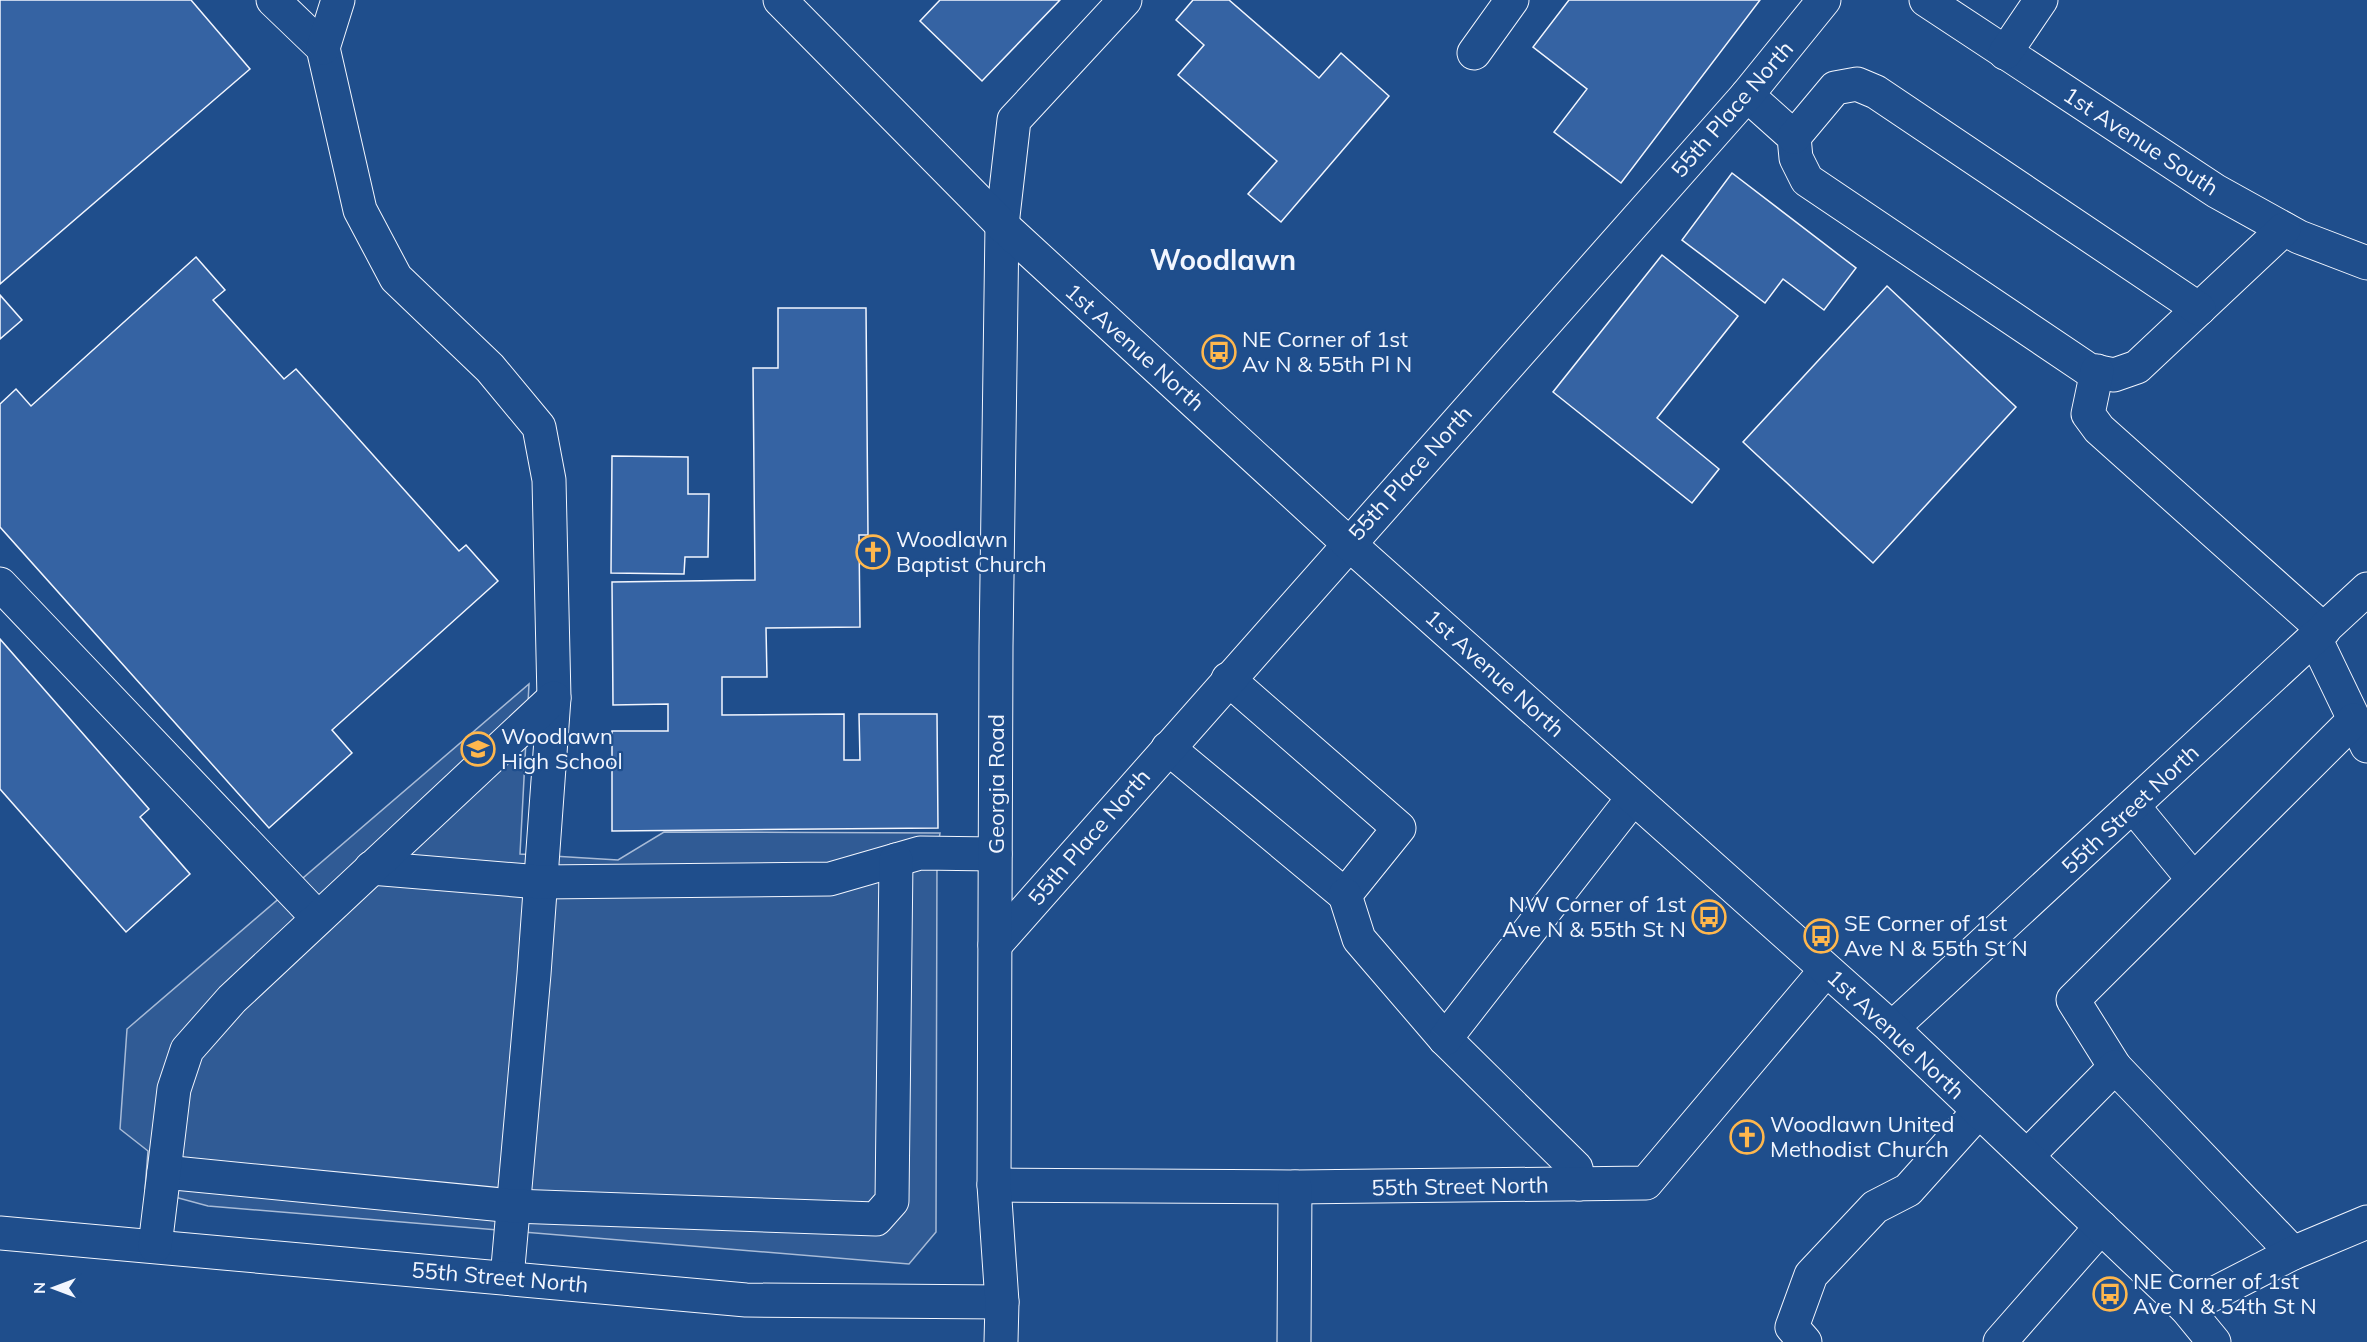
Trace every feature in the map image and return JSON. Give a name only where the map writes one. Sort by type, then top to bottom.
[{"type":"street","points":[[273,0],[323,48]]},
{"type":"street","points":[[338,0],[323,48],[360,210],[396,278],[490,368],[538,427],[549,480],[554,698],[507,1278]]},
{"type":"street","name":"1st Avenue North","points":[[780,0],[1002,225],[1348,543],[1892,1028],[2186,1308],[2214,1342]]},
{"type":"street","name":"Georgia Road","points":[[1001,1342],[1002,1302],[994,1185],[1002,225],[1014,120],[1125,0]]},
{"type":"street","points":[[1474,53],[1512,0]]},
{"type":"street","name":"55th Place North","points":[[995,945],[1746,95],[1824,0]]},
{"type":"street","name":"1st Avenue South","points":[[1926,0],[2217,191],[2299,237],[2367,263]]},
{"type":"street","points":[[2005,53],[2041,0]]},
{"type":"street","points":[[1794,137],[1835,88],[1857,84],[1876,92],[2199,309]]},
{"type":"street","points":[[1746,95],[1794,137],[1796,158],[1807,180],[2089,370],[2114,375],[2137,367],[2284,229]]},
{"type":"street","points":[[2097,371],[2088,414],[2099,429],[2320,634],[2361,733],[2193,879],[2073,1000],[2115,1067],[2293,1253]]},
{"type":"street","points":[[0,584],[318,918]]},
{"type":"street","name":"55th Street North","points":[[1892,1028],[2367,589]]},
{"type":"street","points":[[1228,679],[1399,828],[1345,895]]},
{"type":"street","points":[[155,1246],[174,1089],[188,1050],[232,999],[554,698]]},
{"type":"street","points":[[1168,748],[1345,895],[1359,939],[1444,1039],[1576,1168],[1579,1184]]},
{"type":"street","points":[[1444,1039],[1633,798]]},
{"type":"street","points":[[2133,806],[2193,879]]},
{"type":"street","points":[[371,868],[540,882],[830,879],[920,853],[995,854]]},
{"type":"street","points":[[164,1172],[513,1206],[876,1219],[891,1201],[896,860]]},
{"type":"street","name":"55th Street North","points":[[994,1185],[1295,1187],[1647,1183],[1826,970]]},
{"type":"street","points":[[2027,1156],[2115,1067]]},
{"type":"street","points":[[1805,1342],[1792,1327],[1811,1275],[1875,1207],[1908,1190],[1979,1111]]},
{"type":"street","points":[[1293,1342],[1295,1187]]},
{"type":"street","points":[[2186,1308],[2293,1253],[2367,1222]]},
{"type":"street","points":[[2000,1342],[2101,1227]]},
{"type":"street","name":"55th Street North","points":[[0,1233],[746,1300],[1002,1302]]},
{"type":"shaded area","points":[[529,684],[520,854],[618,860],[664,832],[940,833],[937,853],[936,1232],[909,1264],[208,1206],[145,1189],[148,1151],[120,1129],[127,1029]]},
{"type":"building","points":[[0,0],[191,0],[250,69],[0,284]]},
{"type":"building","points":[[940,0],[1060,0],[982,81],[920,21]]},
{"type":"building","points":[[1193,0],[1229,0],[1319,78],[1341,53],[1389,96],[1281,222],[1248,194],[1277,161],[1178,75],[1204,45],[1176,20]]},
{"type":"building","points":[[1569,0],[1760,0],[1621,183],[1554,132],[1587,89],[1533,47]]},
{"type":"building","points":[[1732,173],[1856,268],[1824,310],[1783,279],[1765,303],[1682,240]]},
{"type":"building","points":[[1662,255],[1738,316],[1657,418],[1719,469],[1692,503],[1553,392]]},
{"type":"building","points":[[196,257],[225,290],[213,300],[284,379],[296,369],[459,551],[466,545],[498,581],[332,730],[352,753],[269,828],[0,527],[0,404],[16,389],[31,406]]},
{"type":"building","points":[[1887,286],[2016,407],[1873,563],[1743,442]]},
{"type":"building","points":[[0,295],[22,320],[0,339]]},
{"type":"building","points":[[778,308],[866,308],[868,535],[859,535],[860,627],[766,628],[767,677],[722,677],[722,715],[844,714],[844,760],[860,760],[859,714],[937,714],[938,828],[612,831],[612,731],[668,731],[668,704],[613,705],[612,582],[755,580],[753,368],[778,368]]},
{"type":"building","points":[[612,456],[688,457],[688,494],[709,494],[708,557],[685,557],[684,574],[611,573]]},
{"type":"building","points":[[0,639],[149,809],[140,817],[190,874],[126,932],[0,789]]},
{"type":"place","name":"NE Corner of 1st Av N & 55th Pl N","points":[[1219,352]]},
{"type":"place","name":"Woodlawn Baptist Church","points":[[873,552]]},
{"type":"place","name":"Woodlawn High School","points":[[478,749]]},
{"type":"place","name":"NW Corner of 1st Ave N & 55th St N","points":[[1709,917]]},
{"type":"place","name":"SE Corner of 1st Ave N & 55th St N","points":[[1821,936]]},
{"type":"place","name":"Woodlawn United Methodist Church","points":[[1747,1137]]},
{"type":"place","name":"NE Corner of 1st Ave N & 54th St N","points":[[2110,1294]]},
{"type":"district","name":"Woodlawn","points":[[1223,259]]}]
